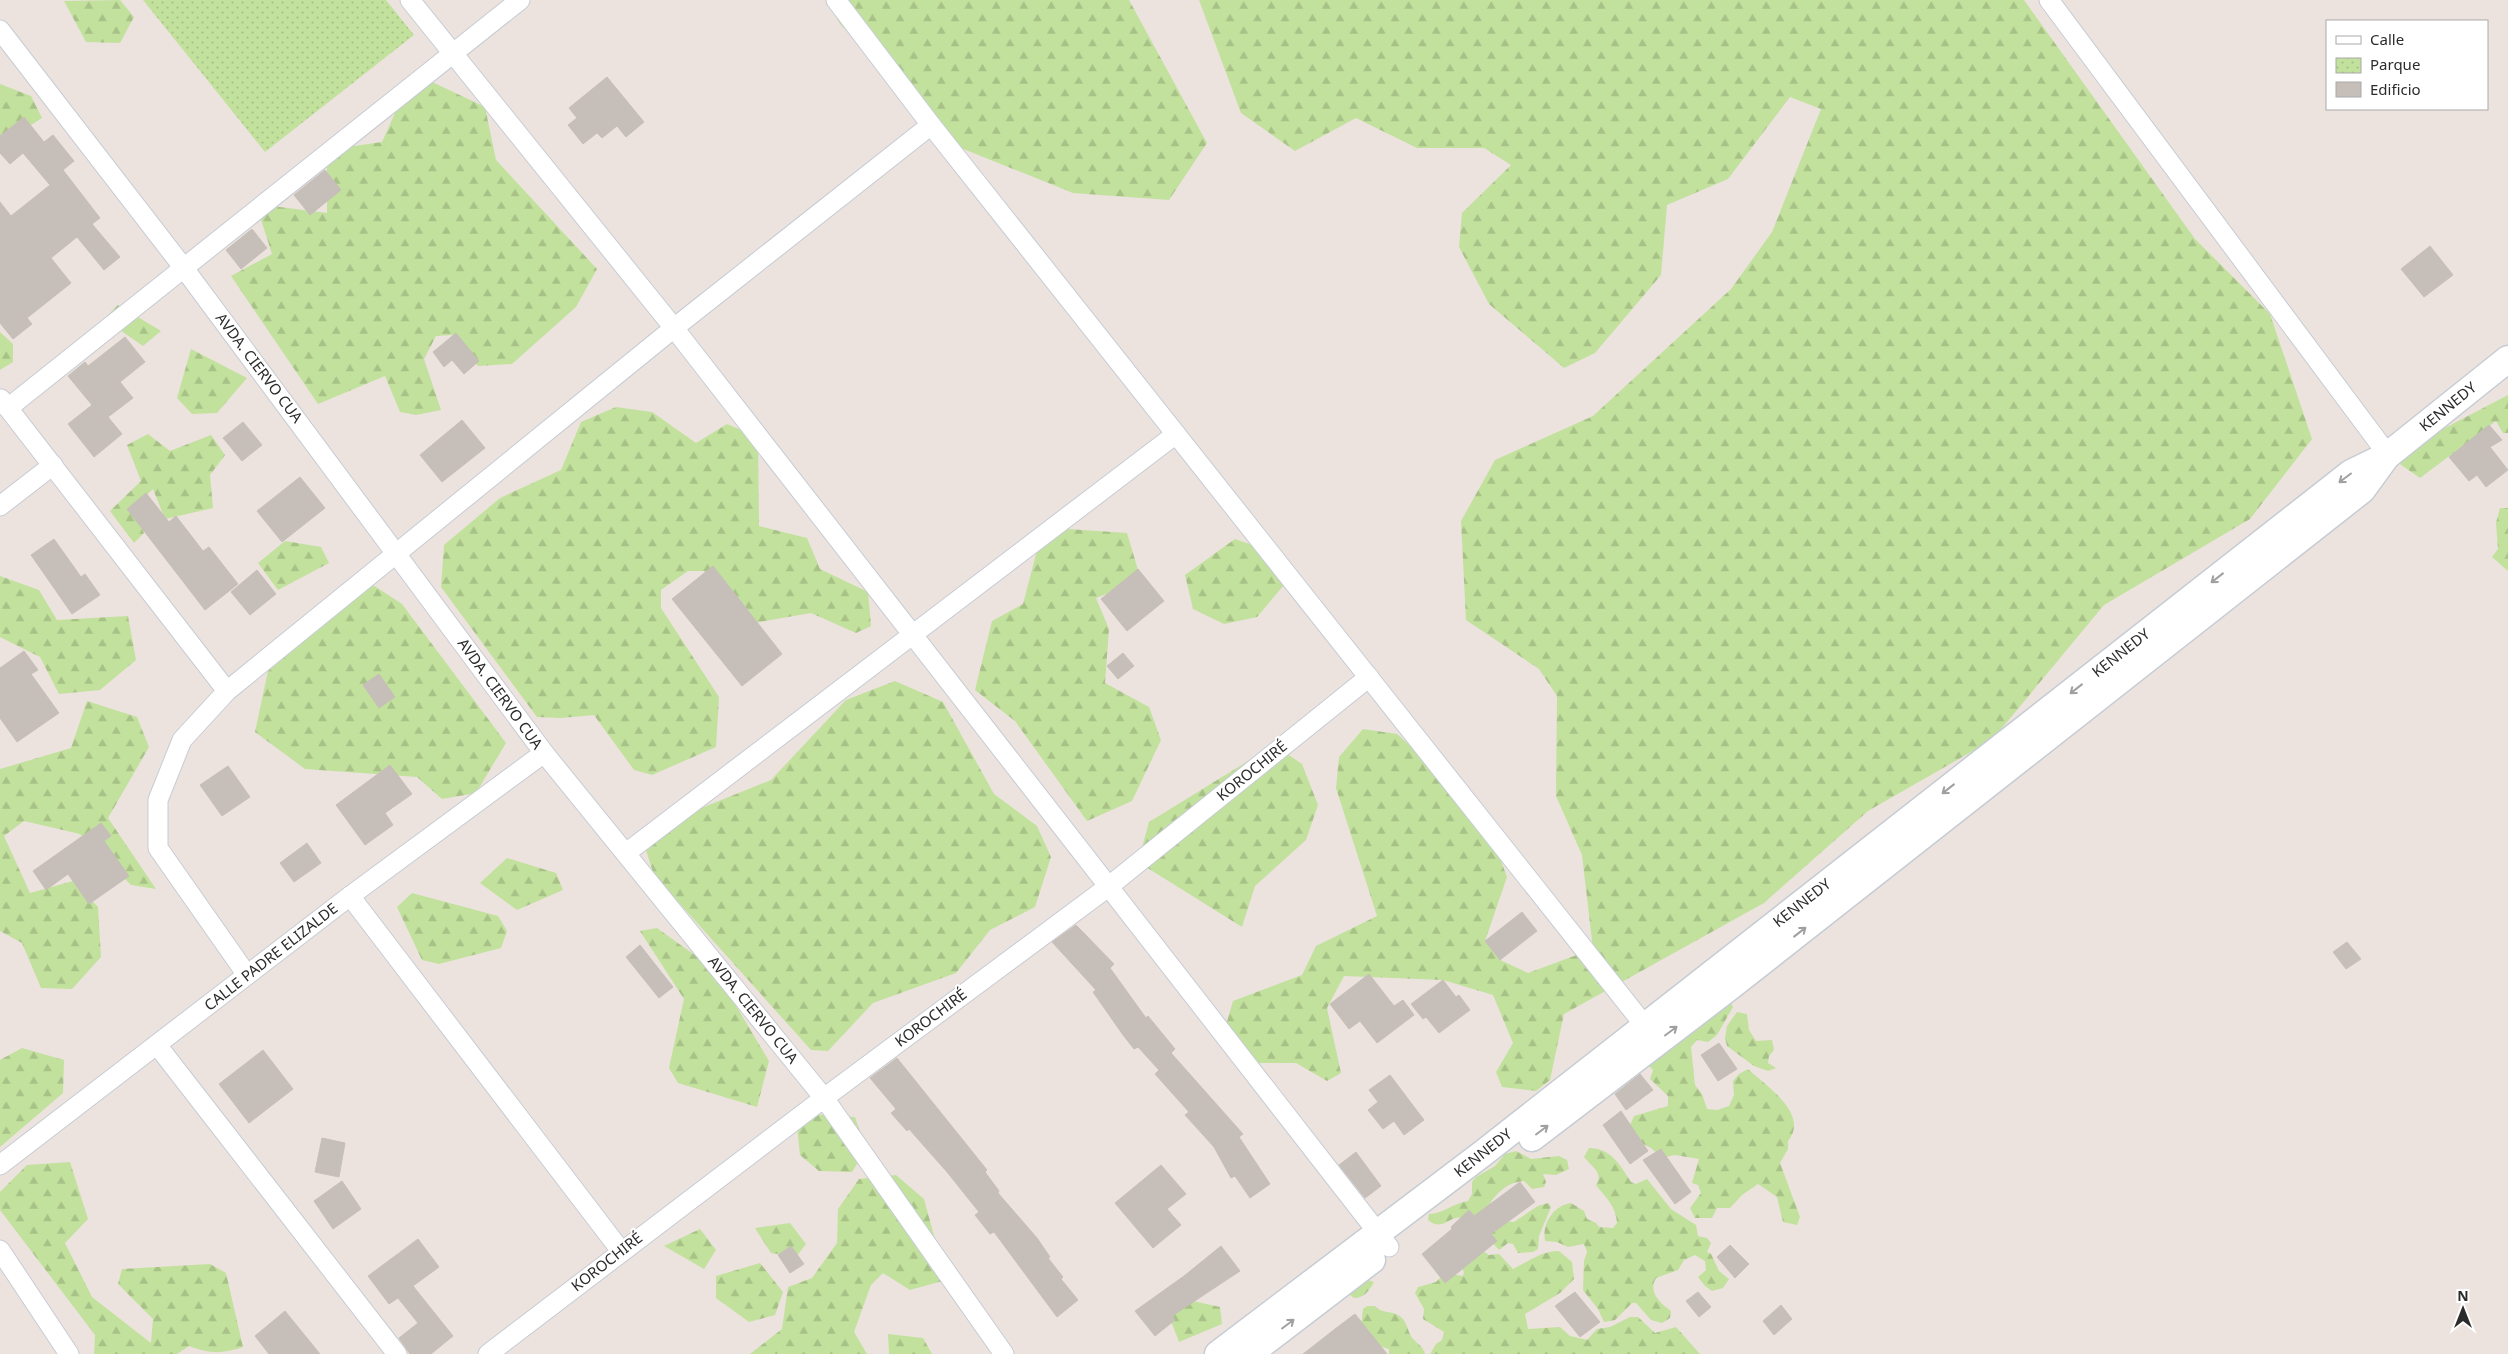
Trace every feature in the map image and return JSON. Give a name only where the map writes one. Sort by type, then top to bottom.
[{"type":"main road","name":"KENNEDY","points":[[1249,1354],[1383,1240],[1645,1026],[2352,473],[2388,455],[2508,359]]},
{"type":"main road","name":"KENNEDY","points":[[1218,1354],[1383,1240],[1746,974],[2362,490],[2388,455]]},
{"type":"street","points":[[410,0],[674,328],[1383,1240]]},
{"type":"street","points":[[227,691],[4,403],[183,267],[520,0]]},
{"type":"street","points":[[836,0],[932,125],[1645,1026]]},
{"type":"street","points":[[2049,0],[2388,455]]},
{"type":"street","name":"AVDA. CIERVO CUA","points":[[0,30],[183,267],[544,753],[824,1098],[1004,1354]]},
{"type":"street","points":[[247,975],[158,848],[158,800],[182,740],[227,691],[674,328],[932,125]]},
{"type":"street","points":[[626,853],[1176,434]]},
{"type":"street","points":[[0,506],[52,465]]},
{"type":"street","name":"KOROCHIRÉ","points":[[488,1354],[824,1098],[1108,887],[1369,677]]},
{"type":"street","name":"CALLE PADRE ELIZALDE","points":[[0,1165],[350,896],[544,753]]},
{"type":"street","points":[[350,896],[621,1251]]},
{"type":"street","points":[[157,1045],[397,1354]]},
{"type":"street","points":[[0,1250],[69,1354]]},
{"type":"green space","points":[[120,0],[134,17],[120,43],[86,42],[64,1]]},
{"type":"green space","points":[[143,0],[386,0],[414,35],[265,152]]},
{"type":"green space","points":[[826,0],[1129,0],[1207,143],[1169,200],[1073,193],[956,146],[840,24]]},
{"type":"green space","points":[[1199,0],[2024,0],[2195,239],[2270,314],[2312,439],[2250,519],[2104,605],[1992,740],[1868,811],[1764,903],[1564,1014],[1550,1080],[1536,1091],[1502,1087],[1496,1072],[1513,1043],[1493,995],[1443,980],[1344,976],[1327,1008],[1341,1073],[1327,1081],[1296,1063],[1244,1063],[1223,1035],[1233,1001],[1302,975],[1316,946],[1377,916],[1336,788],[1339,757],[1363,729],[1397,734],[1423,757],[1495,845],[1507,877],[1485,941],[1500,960],[1528,973],[1593,949],[1582,855],[1556,796],[1557,696],[1539,669],[1466,620],[1461,521],[1495,460],[1593,416],[1731,289],[1772,232],[1821,109],[1790,97],[1728,179],[1667,205],[1661,275],[1595,353],[1564,368],[1489,304],[1459,247],[1462,213],[1511,165],[1484,148],[1417,148],[1356,118],[1295,151],[1241,113]]},
{"type":"green space","points":[[430,81],[485,107],[496,160],[597,269],[576,307],[512,364],[478,366],[452,335],[436,336],[424,359],[441,410],[416,415],[400,412],[385,376],[318,404],[231,276],[272,254],[256,204],[327,213],[327,150],[382,142],[400,102]]},
{"type":"green space","points":[[0,84],[31,96],[42,118],[0,145]]},
{"type":"green space","points":[[118,305],[161,331],[143,346],[104,319]]},
{"type":"green space","points":[[0,332],[13,344],[13,362],[0,370]]},
{"type":"green space","points":[[191,349],[247,378],[217,413],[192,414],[177,398]]},
{"type":"green space","points":[[2508,395],[2508,433],[2503,433],[2496,421],[2420,478],[2397,462],[2422,440]]},
{"type":"green space","points":[[616,407],[652,412],[696,443],[727,424],[758,437],[759,526],[807,538],[820,569],[868,592],[871,626],[856,633],[811,613],[748,624],[704,571],[688,571],[661,590],[661,608],[719,697],[716,747],[652,775],[634,770],[594,715],[561,718],[537,717],[441,587],[444,545],[500,498],[561,470],[581,422]]},
{"type":"green space","points":[[148,434],[170,451],[211,435],[225,455],[210,475],[213,508],[165,519],[153,489],[133,508],[144,533],[134,543],[110,511],[141,481],[127,445]]},
{"type":"green space","points":[[2500,508],[2508,508],[2508,571],[2492,557],[2498,549],[2496,523]]},
{"type":"green space","points":[[1053,528],[1127,533],[1141,580],[1096,598],[1109,629],[1105,683],[1149,707],[1161,740],[1132,801],[1087,821],[1015,721],[975,690],[992,621],[1023,604],[1040,539]]},
{"type":"green space","points":[[1235,539],[1267,550],[1289,579],[1257,617],[1224,624],[1193,609],[1185,575]]},
{"type":"green space","points":[[285,541],[321,547],[329,563],[278,590],[258,563]]},
{"type":"green space","points":[[0,576],[39,590],[57,620],[128,616],[136,660],[100,690],[59,694],[40,657],[0,637]]},
{"type":"green space","points":[[373,585],[402,604],[506,743],[476,793],[442,799],[417,777],[305,769],[255,732],[268,671]]},
{"type":"green space","points":[[895,681],[943,702],[994,794],[1037,826],[1051,857],[1035,907],[990,930],[956,973],[873,1003],[828,1051],[811,1050],[654,875],[644,844],[652,828],[771,780],[846,700]]},
{"type":"green space","points":[[87,701],[137,717],[149,747],[108,818],[156,889],[131,885],[80,834],[24,821],[4,836],[30,893],[73,881],[98,907],[101,957],[72,989],[41,988],[22,943],[0,931],[0,769],[71,748]]},
{"type":"green space","points":[[1274,745],[1302,764],[1318,805],[1306,840],[1255,886],[1242,927],[1138,862],[1149,822]]},
{"type":"green space","points":[[507,858],[556,873],[563,890],[517,910],[480,883]]},
{"type":"green space","points":[[412,893],[498,916],[507,931],[501,948],[439,964],[422,960],[397,907]]},
{"type":"green space","points":[[657,928],[714,969],[769,1061],[757,1107],[678,1083],[669,1068],[684,999],[640,931]]},
{"type":"green space","points":[[1722,988],[1733,1007],[1717,1035],[1708,1042],[1697,1040],[1691,1047],[1695,1085],[1702,1094],[1707,1109],[1717,1110],[1729,1106],[1734,1095],[1733,1081],[1739,1074],[1748,1069],[1783,1101],[1794,1121],[1793,1131],[1788,1141],[1788,1149],[1780,1163],[1800,1217],[1797,1225],[1783,1222],[1777,1197],[1758,1184],[1742,1195],[1730,1208],[1717,1208],[1712,1218],[1695,1218],[1690,1208],[1701,1193],[1698,1185],[1692,1183],[1699,1159],[1675,1155],[1662,1158],[1651,1148],[1636,1140],[1629,1127],[1634,1116],[1668,1106],[1668,1096],[1650,1079],[1653,1070],[1647,1064]]},
{"type":"green space","points":[[1737,1012],[1747,1014],[1749,1030],[1756,1041],[1772,1040],[1774,1050],[1769,1056],[1768,1063],[1776,1068],[1768,1071],[1754,1066],[1727,1046],[1725,1038],[1727,1026]]},
{"type":"green space","points":[[22,1048],[64,1060],[63,1093],[0,1147],[0,1060]]},
{"type":"green space","points":[[809,1114],[855,1117],[866,1150],[852,1172],[819,1171],[800,1155],[797,1126]]},
{"type":"green space","points":[[1589,1148],[1609,1154],[1619,1164],[1631,1182],[1636,1184],[1647,1179],[1671,1209],[1696,1225],[1698,1236],[1707,1238],[1711,1243],[1707,1252],[1711,1254],[1719,1271],[1729,1279],[1723,1288],[1712,1291],[1705,1286],[1698,1277],[1706,1270],[1705,1261],[1695,1255],[1684,1260],[1678,1270],[1656,1278],[1654,1283],[1653,1288],[1656,1296],[1671,1311],[1670,1318],[1662,1323],[1651,1320],[1636,1303],[1632,1303],[1615,1320],[1604,1322],[1598,1309],[1583,1290],[1584,1261],[1587,1252],[1584,1244],[1568,1247],[1557,1242],[1545,1241],[1545,1228],[1550,1216],[1559,1208],[1571,1203],[1584,1211],[1587,1219],[1596,1223],[1599,1227],[1613,1228],[1617,1223],[1613,1207],[1596,1185],[1599,1177],[1598,1174],[1584,1157]]},
{"type":"green space","points":[[1516,1151],[1531,1159],[1559,1156],[1567,1160],[1569,1169],[1556,1175],[1543,1174],[1546,1182],[1544,1187],[1532,1189],[1524,1181],[1510,1185],[1493,1199],[1481,1218],[1466,1220],[1456,1218],[1443,1224],[1434,1224],[1428,1220],[1429,1214],[1434,1214],[1468,1201],[1472,1194],[1472,1182],[1476,1177],[1495,1166],[1505,1154]]},
{"type":"green space","points":[[70,1162],[88,1219],[65,1243],[92,1297],[151,1343],[153,1319],[118,1284],[122,1269],[210,1264],[226,1273],[243,1347],[216,1352],[203,1351],[189,1346],[177,1354],[94,1354],[95,1335],[0,1210],[0,1192],[27,1165]]},
{"type":"green space","points":[[896,1175],[924,1199],[946,1280],[910,1290],[883,1273],[871,1285],[854,1332],[867,1354],[750,1354],[782,1329],[788,1287],[812,1278],[837,1243],[838,1209],[859,1179]]},
{"type":"green space","points":[[1548,1203],[1551,1207],[1539,1236],[1538,1249],[1533,1252],[1518,1253],[1513,1244],[1508,1243],[1499,1250],[1490,1240],[1492,1226],[1504,1221],[1514,1222],[1538,1206]]},
{"type":"green space","points":[[790,1223],[806,1244],[796,1257],[771,1253],[755,1228]]},
{"type":"green space","points":[[700,1229],[716,1250],[704,1269],[664,1246]]},
{"type":"green space","points":[[1474,1245],[1489,1255],[1499,1254],[1513,1269],[1552,1251],[1559,1251],[1572,1262],[1574,1279],[1560,1293],[1525,1314],[1528,1329],[1560,1327],[1570,1336],[1587,1340],[1597,1329],[1610,1327],[1630,1317],[1638,1317],[1655,1333],[1676,1327],[1700,1354],[1430,1354],[1436,1344],[1442,1340],[1444,1332],[1423,1319],[1424,1309],[1415,1293],[1418,1287],[1436,1282],[1445,1273],[1463,1276],[1464,1272],[1458,1262]]},
{"type":"green space","points":[[760,1263],[783,1292],[775,1315],[749,1322],[716,1298],[716,1276]]},
{"type":"green space","points":[[1362,1278],[1374,1282],[1361,1297],[1354,1298],[1349,1294]]},
{"type":"green space","points":[[1193,1301],[1220,1307],[1222,1324],[1179,1342],[1168,1313]]},
{"type":"green space","points":[[1367,1306],[1375,1306],[1382,1311],[1400,1316],[1411,1336],[1423,1348],[1425,1354],[1389,1354],[1389,1349],[1369,1343],[1361,1328],[1363,1309]]},
{"type":"green space","points":[[888,1334],[923,1338],[932,1354],[889,1354]]},
{"type":"building","points":[[607,77],[644,122],[626,137],[617,126],[602,138],[597,133],[583,144],[568,125],[577,118],[569,108]]},
{"type":"building","points":[[24,117],[44,142],[53,135],[74,161],[63,170],[100,218],[92,224],[120,257],[104,270],[77,237],[51,258],[71,283],[27,318],[32,324],[13,339],[0,323],[0,202],[11,216],[50,185],[23,153],[10,164],[0,153],[0,136]]},
{"type":"building","points":[[325,170],[341,190],[310,215],[294,195]]},
{"type":"building","points":[[252,229],[267,248],[241,269],[226,250]]},
{"type":"building","points":[[2430,246],[2453,275],[2424,297],[2401,269]]},
{"type":"building","points":[[456,333],[479,361],[464,374],[452,360],[444,367],[433,352]]},
{"type":"building","points":[[125,337],[145,362],[120,382],[133,398],[108,417],[122,434],[94,457],[68,424],[92,405],[68,376],[85,362],[88,366]]},
{"type":"building","points":[[462,420],[485,448],[442,482],[420,455]]},
{"type":"building","points":[[243,422],[262,445],[242,461],[223,438]]},
{"type":"building","points":[[2489,425],[2502,440],[2490,447],[2508,470],[2486,487],[2477,475],[2469,481],[2449,457]]},
{"type":"building","points":[[300,477],[325,508],[282,542],[257,511]]},
{"type":"building","points":[[146,493],[169,522],[176,516],[203,551],[209,547],[238,584],[205,610],[127,509]]},
{"type":"building","points":[[54,539],[81,577],[85,574],[100,595],[72,614],[31,555]]},
{"type":"building","points":[[713,566],[782,654],[742,686],[672,599]]},
{"type":"building","points":[[1138,569],[1164,601],[1127,631],[1101,599]]},
{"type":"building","points":[[257,570],[276,594],[250,615],[231,592]]},
{"type":"building","points":[[24,651],[38,670],[31,674],[59,713],[17,742],[0,718],[0,668]]},
{"type":"building","points":[[1123,653],[1134,666],[1118,679],[1107,666]]},
{"type":"building","points":[[379,674],[395,697],[379,708],[363,685]]},
{"type":"building","points":[[390,765],[412,794],[385,813],[393,825],[365,845],[336,805]]},
{"type":"building","points":[[228,766],[250,797],[222,816],[200,785]]},
{"type":"building","points":[[101,823],[111,836],[104,841],[129,876],[89,904],[68,874],[46,890],[33,871]]},
{"type":"building","points":[[307,843],[321,863],[294,882],[280,863]]},
{"type":"building","points":[[1522,912],[1537,931],[1500,960],[1485,941]]},
{"type":"building","points":[[1076,925],[1114,964],[1110,968],[1146,1018],[1148,1016],[1175,1049],[1171,1053],[1243,1134],[1239,1137],[1270,1184],[1250,1198],[1235,1176],[1231,1178],[1214,1147],[1185,1115],[1189,1112],[1155,1074],[1159,1070],[1138,1047],[1134,1049],[1093,992],[1096,990],[1052,942]]},
{"type":"building","points":[[2347,942],[2361,959],[2346,969],[2333,952]]},
{"type":"building","points":[[640,945],[673,987],[659,998],[626,957]]},
{"type":"building","points":[[1369,974],[1394,1006],[1403,1000],[1414,1015],[1377,1043],[1360,1021],[1349,1029],[1330,1004]]},
{"type":"building","points":[[1443,980],[1456,997],[1459,995],[1470,1010],[1439,1033],[1426,1017],[1423,1019],[1411,1004]]},
{"type":"building","points":[[1719,1043],[1737,1069],[1718,1081],[1701,1055]]},
{"type":"building","points":[[263,1050],[293,1089],[249,1123],[219,1084]]},
{"type":"building","points":[[897,1058],[987,1170],[985,1172],[999,1191],[998,1193],[1037,1238],[1050,1257],[1048,1258],[1063,1277],[1061,1279],[1078,1300],[1057,1317],[994,1232],[990,1234],[975,1215],[979,1212],[947,1172],[909,1129],[907,1131],[891,1113],[896,1109],[870,1078]]},
{"type":"building","points":[[1640,1074],[1653,1090],[1626,1110],[1615,1094]]},
{"type":"building","points":[[1390,1075],[1424,1120],[1404,1135],[1394,1121],[1383,1129],[1368,1110],[1378,1102],[1369,1090]]},
{"type":"building","points":[[1621,1111],[1648,1151],[1630,1164],[1603,1125]]},
{"type":"building","points":[[322,1138],[345,1143],[339,1177],[315,1172]]},
{"type":"building","points":[[1661,1149],[1691,1192],[1675,1204],[1643,1160]]},
{"type":"building","points":[[1356,1152],[1381,1186],[1365,1198],[1339,1165]]},
{"type":"building","points":[[1161,1165],[1186,1194],[1167,1209],[1181,1225],[1153,1248],[1115,1203]]},
{"type":"building","points":[[342,1181],[361,1209],[333,1229],[314,1201]]},
{"type":"building","points":[[1520,1182],[1535,1202],[1491,1234],[1497,1241],[1445,1283],[1422,1254],[1452,1229],[1451,1227],[1469,1210],[1474,1216]]},
{"type":"building","points":[[418,1239],[439,1267],[413,1286],[453,1336],[431,1354],[410,1354],[399,1338],[418,1323],[398,1298],[389,1304],[368,1276]]},
{"type":"building","points":[[1730,1245],[1749,1264],[1735,1278],[1717,1257]]},
{"type":"building","points":[[791,1246],[804,1264],[790,1273],[778,1255]]},
{"type":"building","points":[[1221,1246],[1240,1271],[1172,1316],[1175,1320],[1155,1336],[1135,1311],[1184,1276]]},
{"type":"building","points":[[1575,1292],[1600,1322],[1580,1337],[1555,1306]]},
{"type":"building","points":[[1698,1292],[1711,1307],[1699,1317],[1686,1301]]},
{"type":"building","points":[[1781,1305],[1792,1319],[1774,1335],[1763,1321]]},
{"type":"building","points":[[285,1311],[320,1354],[269,1354],[255,1336]]},
{"type":"building","points":[[1355,1314],[1387,1354],[1303,1354],[1335,1329]]}]
